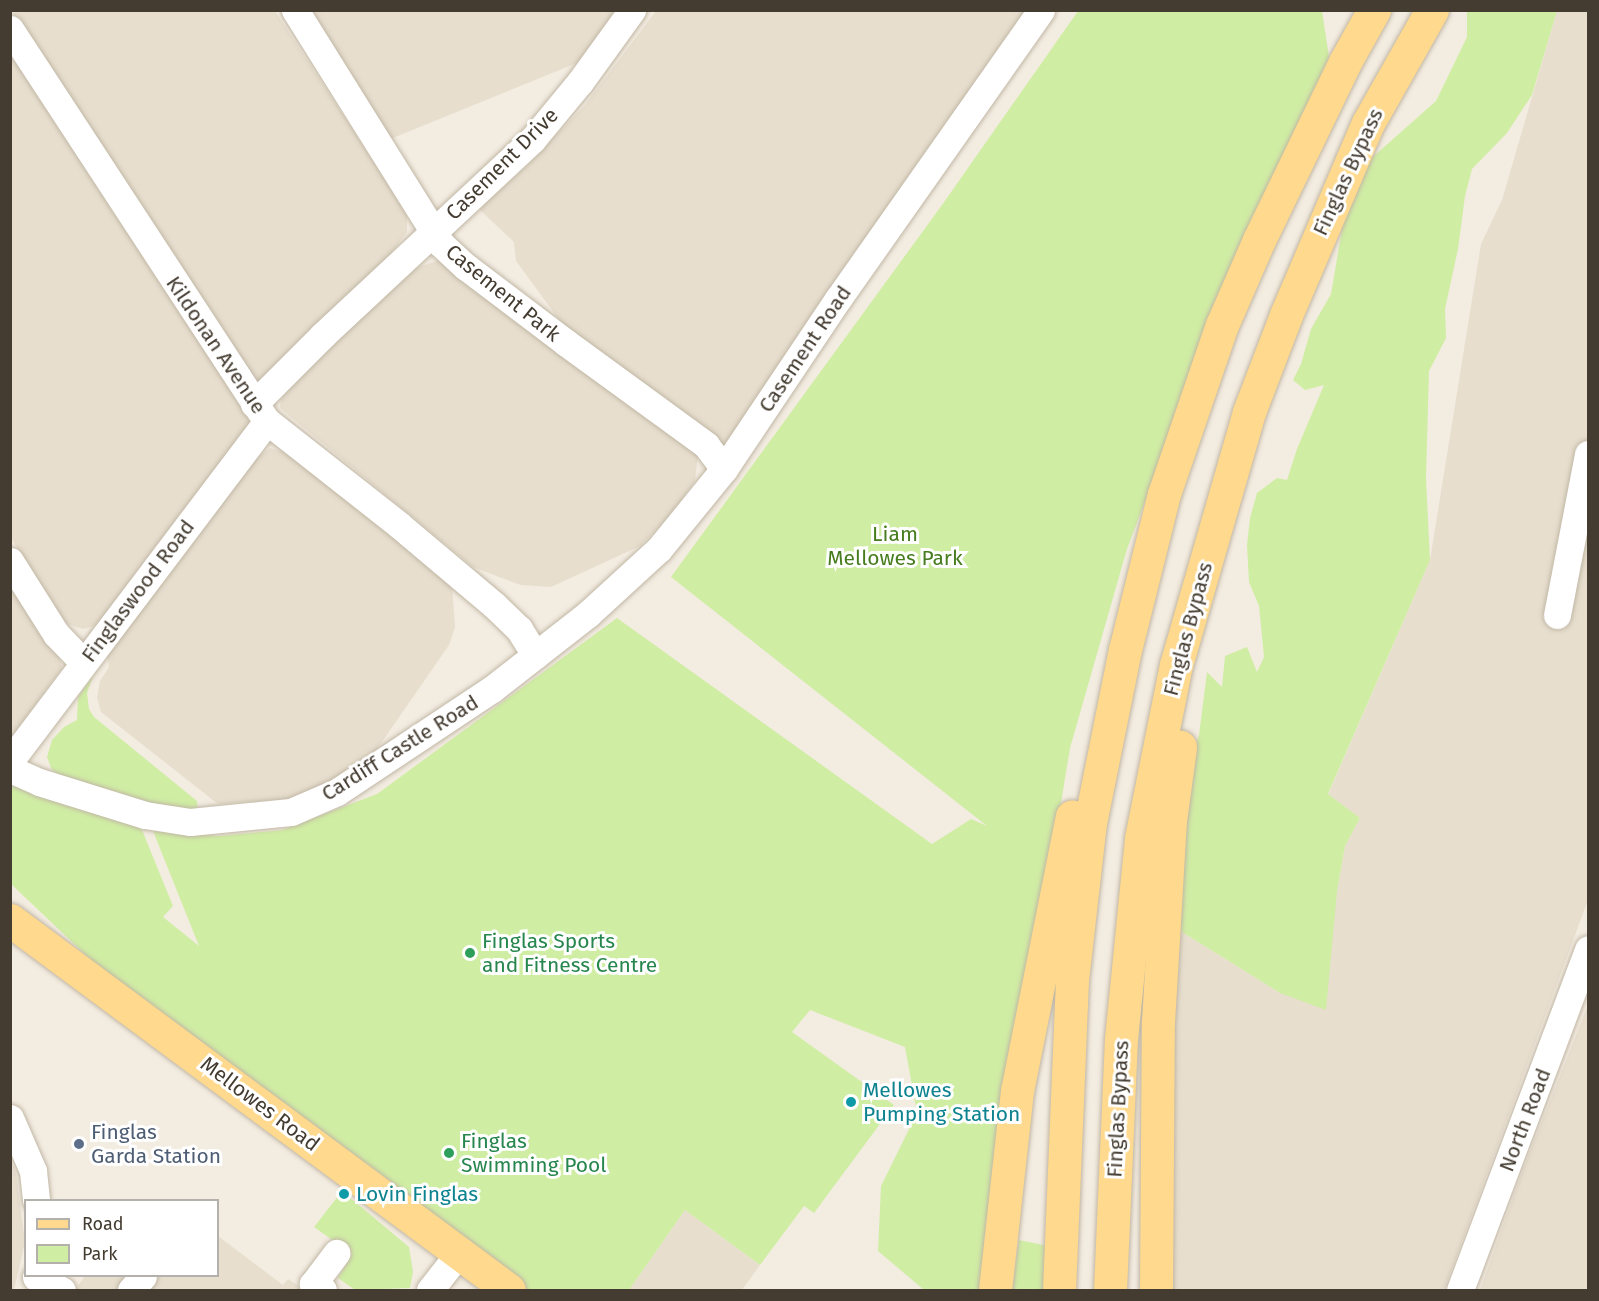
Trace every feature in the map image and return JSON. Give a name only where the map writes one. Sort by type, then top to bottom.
[{"type":"main road","points":[[995,1290],[1017,1091],[1084,753],[1139,545],[1184,408],[1259,240],[1325,102],[1374,10]]},
{"type":"main road","name":"Finglas Bypass","points":[[1110,1290],[1121,1039],[1141,838],[1176,665],[1249,412],[1286,315],[1368,123],[1432,10]]},
{"type":"main road","points":[[1156,1290],[1158,1022],[1170,821],[1194,651],[1233,494],[1286,315]]},
{"type":"main road","points":[[1059,1290],[1072,980],[1090,823],[1125,650],[1164,494],[1222,325]]},
{"type":"main road","name":"Mellowes Road","points":[[10,920],[509,1290]]},
{"type":"street","name":"Casement Park","points":[[295,10],[427,220],[432,234],[466,267],[706,445],[724,469]]},
{"type":"street","name":"Casement Drive","points":[[260,412],[323,335],[532,140],[580,82],[632,10]]},
{"type":"street","name":"Casement Road","points":[[535,656],[588,614],[659,549],[724,469],[838,299],[1041,10]]},
{"type":"street","name":"Kildonan Avenue","points":[[10,29],[260,412],[494,605],[519,629],[535,656]]},
{"type":"street","name":"Finglaswood Road","points":[[10,761],[260,412]]},
{"type":"street","points":[[1557,615],[1588,454]]},
{"type":"street","points":[[10,561],[56,634],[83,662]]},
{"type":"street","name":"Cardiff Castle Road","points":[[10,769],[39,782],[145,815],[190,822],[291,812],[337,792],[379,766],[492,689],[535,656]]},
{"type":"street","name":"North Road","points":[[1460,1290],[1588,949]]},
{"type":"street","points":[[10,1118],[33,1171],[36,1199]]},
{"type":"street","points":[[323,1290],[314,1284],[336,1253]]},
{"type":"street","points":[[429,1290],[459,1253]]},
{"type":"street","points":[[131,1290],[141,1277]]},
{"type":"street","points":[[34,1281],[62,1290]]},
{"type":"shaded area","points":[[12,11],[275,11],[407,213],[407,232],[385,261],[267,380],[254,384],[225,349]]},
{"type":"shaded area","points":[[289,11],[624,11],[589,58],[378,144]]},
{"type":"shaded area","points":[[656,11],[1040,11],[723,450],[569,333],[516,261],[514,242],[479,209],[530,163],[585,105]]},
{"type":"shaded area","points":[[1557,11],[1588,11],[1588,900],[1444,1290],[1159,1290],[1165,949],[1182,932],[1280,993],[1337,892],[1345,846],[1360,818],[1328,795],[1430,560],[1481,244],[1502,200]]},
{"type":"shaded area","points":[[10,54],[207,355],[246,405],[252,424],[103,624],[83,629],[65,623],[11,538]]},
{"type":"shaded area","points":[[440,260],[698,454],[695,481],[670,516],[640,546],[551,587],[521,585],[473,567],[280,408],[281,400],[306,364],[410,270]]},
{"type":"shaded area","points":[[270,448],[291,454],[439,568],[452,586],[455,627],[449,645],[377,749],[329,783],[290,799],[218,804],[101,712],[97,698],[100,681],[109,667],[106,646],[247,465]]},
{"type":"shaded area","points":[[11,590],[58,652],[62,668],[11,738]]},
{"type":"shaded area","points":[[1588,1005],[1588,1290],[1480,1290],[1524,1167]]},
{"type":"shaded area","points":[[11,1158],[16,1174],[24,1246],[14,1290],[10,1290]]},
{"type":"shaded area","points":[[685,1210],[760,1265],[742,1290],[629,1290]]},
{"type":"shaded area","points":[[219,1237],[283,1285],[288,1279],[305,1290],[75,1290],[84,1277],[219,1277]]},
{"type":"green space","name":"Liam Mellowes Park","points":[[1078,11],[1322,11],[1329,57],[1220,303],[1127,549],[1070,748],[981,1290],[924,1290],[878,1251],[881,1186],[917,1113],[905,1047],[810,1010],[792,1032],[894,1105],[814,1213],[804,1206],[760,1265],[685,1210],[629,1290],[523,1290],[91,960],[11,884],[10,791],[14,785],[140,825],[173,906],[163,917],[199,946],[153,831],[218,836],[282,830],[377,794],[617,618],[932,844],[971,819],[987,826],[671,577],[942,205]]},
{"type":"green space","points":[[1467,11],[1557,11],[1532,95],[1507,133],[1472,169],[1465,196],[1458,249],[1445,309],[1446,338],[1429,371],[1426,478],[1430,560],[1328,794],[1360,818],[1345,846],[1337,892],[1326,1010],[1280,993],[1182,932],[1173,911],[1187,773],[1199,735],[1207,672],[1222,687],[1225,656],[1247,647],[1257,672],[1264,657],[1259,606],[1249,582],[1247,545],[1250,518],[1257,493],[1277,478],[1287,480],[1297,449],[1324,385],[1305,390],[1293,380],[1301,364],[1311,329],[1331,294],[1342,229],[1366,163],[1436,101],[1467,37]]},
{"type":"green space","points":[[93,676],[87,693],[89,709],[94,717],[197,801],[198,816],[89,793],[52,770],[47,757],[52,740],[64,727],[77,720],[78,697]]},
{"type":"green space","points":[[342,1191],[409,1247],[413,1272],[410,1288],[355,1290],[338,1278],[352,1254],[314,1227]]},
{"type":"green space","points":[[1019,1240],[1048,1246],[1051,1290],[1012,1290]]},
{"type":"place","name":"Finglas Sports and Fitness Centre","points":[[470,953]]},
{"type":"place","name":"Mellowes Pumping Station","points":[[851,1102]]},
{"type":"place","name":"Finglas Garda Station","points":[[79,1144]]},
{"type":"place","name":"Finglas Swimming Pool","points":[[449,1153]]},
{"type":"place","name":"Lovin Finglas","points":[[344,1194]]}]
